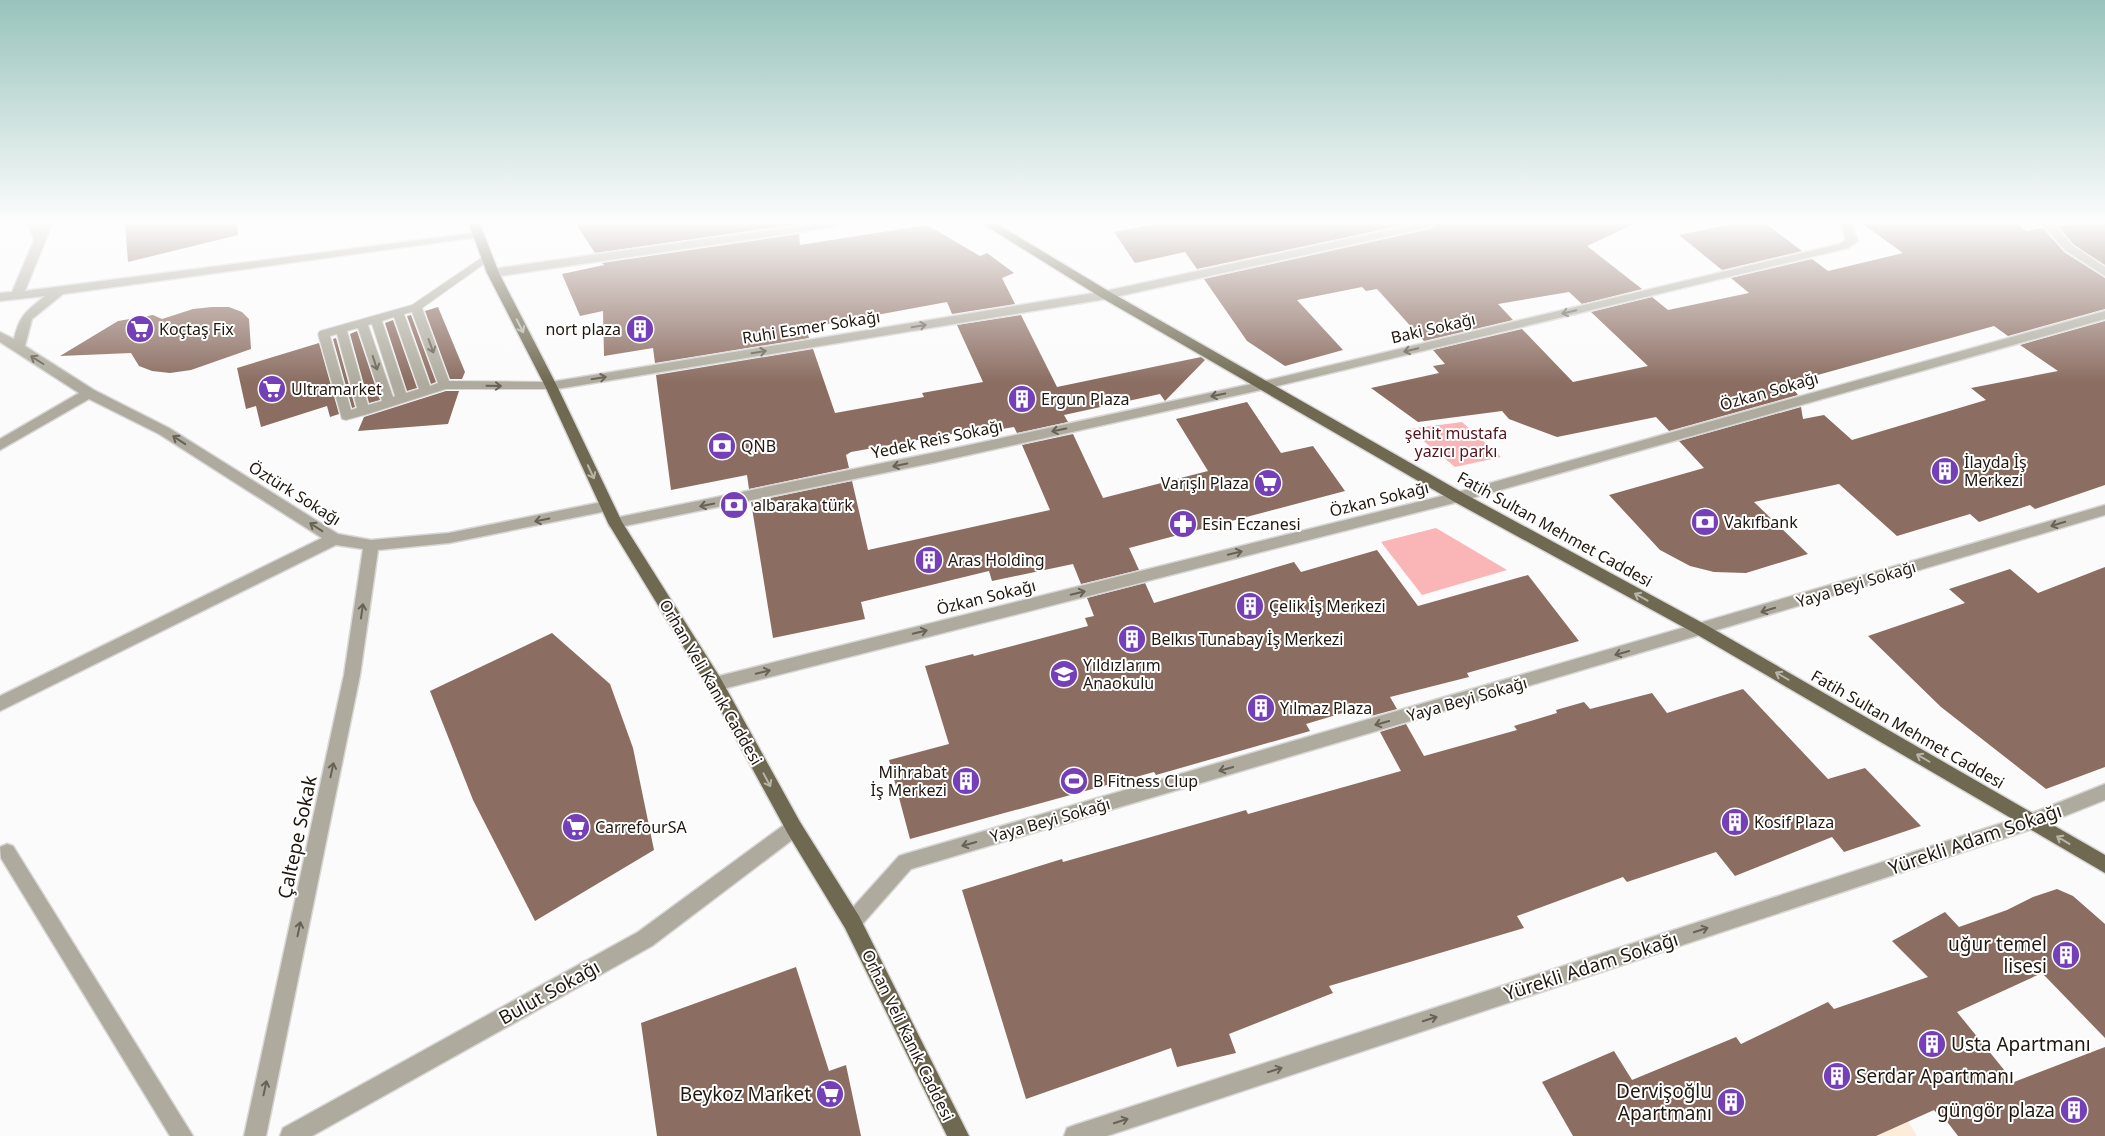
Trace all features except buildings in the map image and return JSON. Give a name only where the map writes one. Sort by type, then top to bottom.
[{"type":"main road","name":"Orhan Veli Kanık Caddesi","points":[[496,277],[551,386],[615,524],[715,684],[794,828],[852,922],[958,1136]]},
{"type":"main road","name":"Fatih Sultan Mehmet Caddesi","points":[[1077,277],[1458,497],[1702,630],[2105,865]]},
{"type":"street","points":[[17,295],[24,277]]},
{"type":"street","points":[[0,297],[59,291],[153,277]]},
{"type":"street","name":"Ruhi Esmer Sokağı","points":[[551,386],[1106,294],[1185,277]]},
{"type":"street","name":"Baki Sokağı","points":[[1265,385],[1715,277]]},
{"type":"street","points":[[18,348],[24,322],[28,316],[59,291]]},
{"type":"street","name":"Özkan Sokağı","points":[[715,684],[1458,497],[2105,315]]},
{"type":"street","name":"Öztürk Sokağı","points":[[0,336],[89,393],[164,430],[334,539],[372,545],[449,538],[607,506]]},
{"type":"street","name":"Yedek Reis Sokağı","points":[[615,524],[937,457],[1265,385]]},
{"type":"street","points":[[0,445],[89,393]]},
{"type":"street","name":"Yaya Beyi Sokağı","points":[[852,922],[906,862],[1702,630],[2105,510]]},
{"type":"street","points":[[0,704],[334,539]]},
{"type":"street","name":"Çaltepe Sokak","points":[[255,1136],[352,675],[372,545]]},
{"type":"street","name":"Yürekli Adam Sokağı","points":[[1075,1136],[2032,821],[2105,792]]},
{"type":"street","name":"Bulut Sokağı","points":[[291,1136],[645,939],[794,828]]},
{"type":"street","points":[[7,852],[182,1136]]},
{"type":"lane","points":[[469,277],[416,307],[324,334],[346,416],[445,385],[551,386]]},
{"type":"lane","points":[[416,307],[445,385]]},
{"type":"lane","points":[[398,313],[426,391]]},
{"type":"lane","points":[[376,319],[402,399]]},
{"type":"lane","points":[[362,323],[389,403]]},
{"type":"lane","points":[[341,329],[364,411]]},
{"type":"shaded area","points":[[1908,1121],[1917,1136],[1863,1136]]},
{"type":"green space","name":"şehit mustafa yazıcı parkı","points":[[1462,422],[1501,457],[1455,467],[1409,429]]},
{"type":"green space","points":[[1436,528],[1507,570],[1422,595],[1381,542]]},
{"type":"place","name":"Koçtaş Fix","points":[[140,329]]},
{"type":"place","name":"nort plaza","points":[[640,329]]},
{"type":"place","name":"Ultramarket","points":[[272,389]]},
{"type":"place","name":"Ergun Plaza","points":[[1022,399]]},
{"type":"place","name":"QNB","points":[[722,446]]},
{"type":"place","name":"İlayda İş Merkezi","points":[[1945,471]]},
{"type":"place","name":"Varışlı Plaza","points":[[1268,483]]},
{"type":"place","name":"albaraka türk","points":[[734,505]]},
{"type":"place","name":"Vakıfbank","points":[[1705,522]]},
{"type":"place","name":"Esin Eczanesi","points":[[1183,524]]},
{"type":"place","name":"Aras Holding","points":[[929,560]]},
{"type":"place","name":"Çelik İş Merkezi","points":[[1250,606]]},
{"type":"place","name":"Belkıs Tunabay İş Merkezi","points":[[1132,639]]},
{"type":"place","name":"Yıldızlarım Anaokulu","points":[[1064,674]]},
{"type":"place","name":"Yılmaz Plaza","points":[[1261,708]]},
{"type":"place","name":"Mihrabat İş Merkezi","points":[[966,781]]},
{"type":"place","name":"B Fitness Clup","points":[[1074,781]]},
{"type":"place","name":"Kosif Plaza","points":[[1735,822]]},
{"type":"place","name":"CarrefourSA","points":[[576,827]]},
{"type":"place","name":"uğur temel lisesi","points":[[2066,955]]},
{"type":"place","name":"Usta Apartmanı","points":[[1932,1044]]},
{"type":"place","name":"Serdar Apartmanı","points":[[1837,1076]]},
{"type":"place","name":"Beykoz Market","points":[[830,1094]]},
{"type":"place","name":"Dervişoğlu Apartmanı","points":[[1731,1102]]},
{"type":"place","name":"güngör plaza","points":[[2074,1110]]}]
